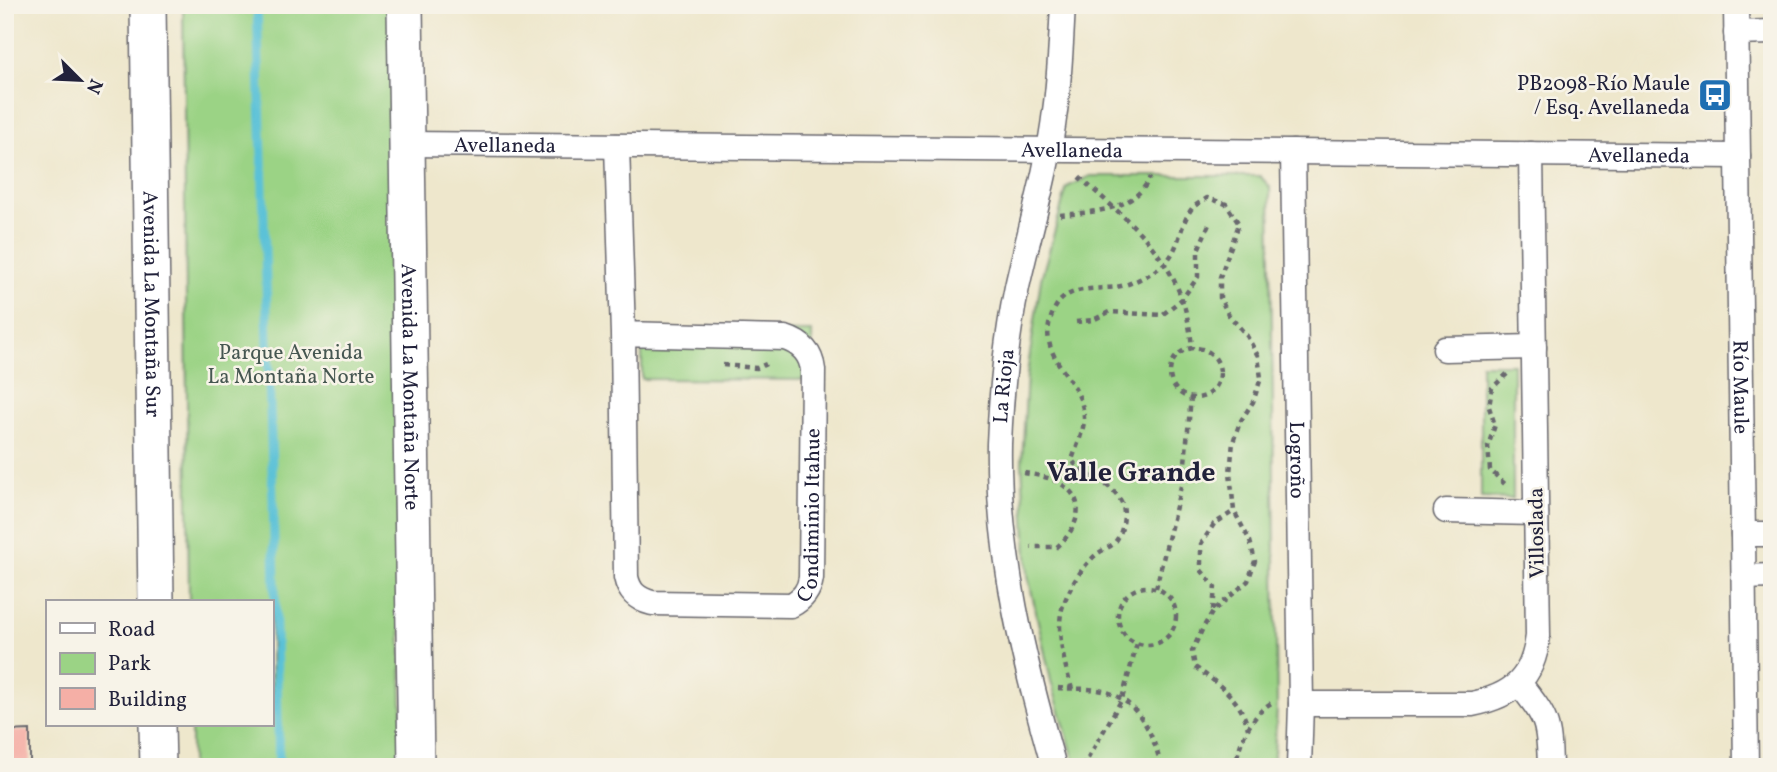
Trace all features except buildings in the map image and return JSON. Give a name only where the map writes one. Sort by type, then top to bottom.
[{"type":"street","name":"Avenida La Montaña Sur","points":[[148,5],[156,600]]},
{"type":"street","name":"Avenida La Montaña Norte","points":[[405,5],[415,767]]},
{"type":"street","name":"La Rioja","points":[[1054,767],[1031,687],[1006,547],[999,467],[1005,374],[1017,290],[1049,150],[1055,110],[1063,5]]},
{"type":"street","name":"Río Maule","points":[[1736,5],[1746,767]]},
{"type":"street","points":[[1736,33],[1772,32]]},
{"type":"street","name":"Avellaneda","points":[[407,144],[1738,156]]},
{"type":"street","name":"Condiminio Itahue","points":[[617,146],[623,334],[625,577],[628,586],[642,600],[652,603],[791,605],[799,601],[810,587],[811,578],[813,370],[808,354],[795,342],[785,338],[623,334]]},
{"type":"street","name":"Logroño","points":[[1293,152],[1301,704],[1299,767]]},
{"type":"street","name":"Villoslada","points":[[1519,683],[1533,663],[1538,636],[1531,154]]},
{"type":"street","points":[[1444,349],[1534,347]]},
{"type":"street","points":[[1446,511],[1536,513]]},
{"type":"street","points":[[1743,534],[1772,534]]},
{"type":"street","points":[[1744,577],[1772,576]]},
{"type":"street","points":[[1301,704],[1472,704],[1494,699],[1519,683],[1548,724],[1550,767]]},
{"type":"street","points":[[157,726],[158,767]]},
{"type":"path","points":[[1049,150],[1140,230],[1183,297],[1190,321],[1192,348]]},
{"type":"path","points":[[1034,217],[1100,211],[1132,200],[1147,183],[1161,150]]},
{"type":"path","points":[[1072,689],[1062,659],[1061,611],[1073,583],[1095,555],[1115,542],[1123,524],[1122,502],[1104,482],[1078,470],[1072,460],[1084,420],[1081,402],[1051,352],[1048,329],[1055,308],[1071,292],[1090,287],[1115,287],[1132,282],[1164,264],[1177,247],[1184,223],[1194,207],[1207,198],[1226,204],[1239,224],[1220,277],[1220,298],[1258,356],[1261,378],[1253,402],[1240,422],[1233,442],[1230,472],[1234,511],[1250,541],[1255,561],[1248,581],[1213,611],[1192,651],[1195,667],[1229,691],[1246,719],[1248,729]]},
{"type":"path","points":[[1076,322],[1093,320],[1109,312],[1162,315],[1183,297],[1198,277],[1198,250],[1210,222]]},
{"type":"path","points":[[1534,347],[1492,388],[1489,407],[1495,425],[1488,446],[1490,470],[1536,513]]},
{"type":"path","points":[[1192,348],[1206,350],[1213,355],[1220,372],[1219,380],[1208,394],[1191,397],[1180,393],[1171,382],[1170,374],[1173,359],[1192,348]]},
{"type":"path","points":[[1156,588],[1184,474],[1191,397]]},
{"type":"path","points":[[999,467],[1063,484],[1076,499],[1077,521],[1070,535],[1057,547],[1006,547]]},
{"type":"path","points":[[1213,611],[1215,587],[1201,570],[1201,544],[1214,524],[1234,511]]},
{"type":"path","points":[[1139,588],[1156,588],[1172,600],[1176,614],[1175,624],[1169,635],[1161,641],[1145,645],[1137,643],[1128,638],[1121,627],[1119,608],[1130,592],[1139,588]]},
{"type":"path","points":[[1083,767],[1122,699],[1137,643]]},
{"type":"path","points":[[1031,687],[1100,690],[1122,699],[1143,719],[1157,746],[1161,767]]},
{"type":"path","points":[[1236,767],[1237,755],[1248,729],[1268,704],[1285,696],[1301,704]]},
{"type":"green space","name":"Parque Avenida La Montaña Norte","points":[[183,5],[391,5],[403,767],[191,767],[191,726],[273,726],[273,600],[189,600]]},
{"type":"green space","points":[[1090,176],[1260,176],[1270,187],[1277,709],[1273,767],[1076,766],[1051,681],[1028,576],[1022,463],[1027,374],[1041,279],[1067,187]]},
{"type":"green space","points":[[642,331],[812,332],[812,380],[642,379]]},
{"type":"green space","points":[[1481,364],[1513,364],[1513,499],[1481,498]]},
{"type":"waterway","points":[[257,5],[279,767]]},
{"type":"place","name":"PB2098-Río Maule / Esq. Avellaneda","points":[[1715,95]]},
{"type":"district","name":"Valle Grande","points":[[1131,471]]}]
